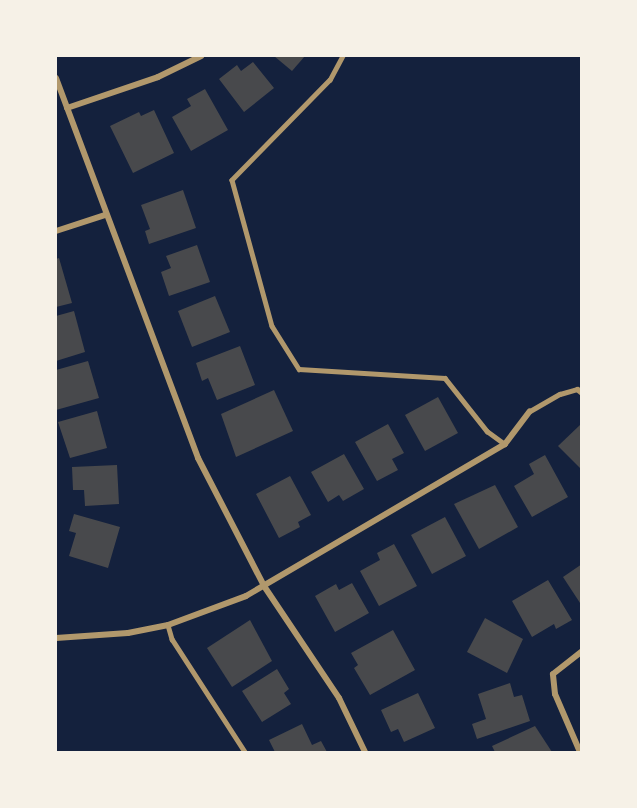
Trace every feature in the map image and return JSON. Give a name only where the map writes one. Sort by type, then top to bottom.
[{"type":"street","points":[[67,108],[158,77],[201,56]]},
{"type":"street","points":[[56,78],[105,215],[198,458],[264,585],[339,698],[365,753]]},
{"type":"street","points":[[56,231],[105,215]]},
{"type":"street","points":[[56,638],[128,633],[207,614],[264,585],[505,444],[530,411]]},
{"type":"street","points":[[580,753],[555,694],[553,674],[582,651]]},
{"type":"lane","points":[[343,56],[330,80],[232,180],[273,326],[299,369],[445,378],[487,431],[505,444]]},
{"type":"lane","points":[[530,411],[560,394],[577,389],[582,393]]},
{"type":"lane","points":[[168,625],[172,639],[245,753]]},
{"type":"building","points":[[274,56],[305,56],[292,71]]},
{"type":"building","points":[[253,62],[274,88],[244,112],[219,79],[237,65],[241,71]]},
{"type":"building","points":[[205,89],[228,130],[191,151],[172,117],[191,106],[187,99]]},
{"type":"building","points":[[154,110],[174,153],[133,173],[110,126],[139,112],[141,116]]},
{"type":"building","points":[[183,190],[196,228],[149,244],[145,231],[150,229],[141,205]]},
{"type":"building","points":[[197,245],[210,282],[169,296],[161,272],[171,268],[166,256]]},
{"type":"building","points":[[59,258],[72,303],[56,307],[56,259]]},
{"type":"building","points":[[215,296],[230,332],[192,347],[178,311]]},
{"type":"building","points":[[74,311],[85,352],[56,361],[56,316]]},
{"type":"building","points":[[240,346],[255,385],[217,400],[208,378],[202,381],[196,363]]},
{"type":"building","points":[[88,361],[99,398],[56,410],[56,370]]},
{"type":"building","points":[[274,390],[293,431],[236,457],[221,414]]},
{"type":"building","points":[[438,397],[458,433],[425,451],[405,415]]},
{"type":"building","points":[[97,411],[107,448],[70,458],[58,422]]},
{"type":"building","points":[[388,424],[404,453],[392,459],[398,470],[377,481],[355,442]]},
{"type":"building","points":[[580,425],[582,427],[582,470],[558,446]]},
{"type":"building","points":[[344,454],[364,489],[343,501],[339,495],[328,502],[311,472]]},
{"type":"building","points":[[545,455],[568,497],[532,517],[514,486],[534,474],[529,464]]},
{"type":"building","points":[[117,465],[119,504],[85,506],[84,490],[73,490],[72,467]]},
{"type":"building","points":[[290,476],[311,515],[298,522],[300,527],[279,538],[256,494]]},
{"type":"building","points":[[495,485],[518,527],[479,549],[454,504]]},
{"type":"building","points":[[74,514],[120,527],[108,568],[69,556],[76,533],[69,531]]},
{"type":"building","points":[[445,517],[466,556],[432,574],[411,535]]},
{"type":"building","points":[[394,544],[417,586],[379,606],[360,571],[380,560],[377,553]]},
{"type":"building","points":[[582,564],[582,606],[563,577]]},
{"type":"building","points":[[548,580],[572,620],[556,629],[554,624],[532,637],[512,601]]},
{"type":"building","points":[[352,583],[369,613],[335,632],[315,596],[336,584],[339,590]]},
{"type":"building","points":[[485,618],[523,639],[507,673],[467,652]]},
{"type":"building","points":[[250,620],[272,661],[232,687],[207,648]]},
{"type":"building","points":[[393,630],[415,670],[370,695],[354,668],[358,665],[351,653]]},
{"type":"building","points":[[277,669],[289,689],[284,693],[291,704],[262,722],[242,691]]},
{"type":"building","points":[[510,683],[514,697],[522,695],[530,721],[477,739],[472,724],[486,719],[478,694]]},
{"type":"building","points":[[418,693],[435,728],[404,742],[398,729],[391,732],[381,710]]},
{"type":"building","points":[[302,724],[312,745],[321,741],[327,752],[275,752],[269,740]]},
{"type":"building","points":[[535,726],[552,752],[495,752],[492,746]]}]
